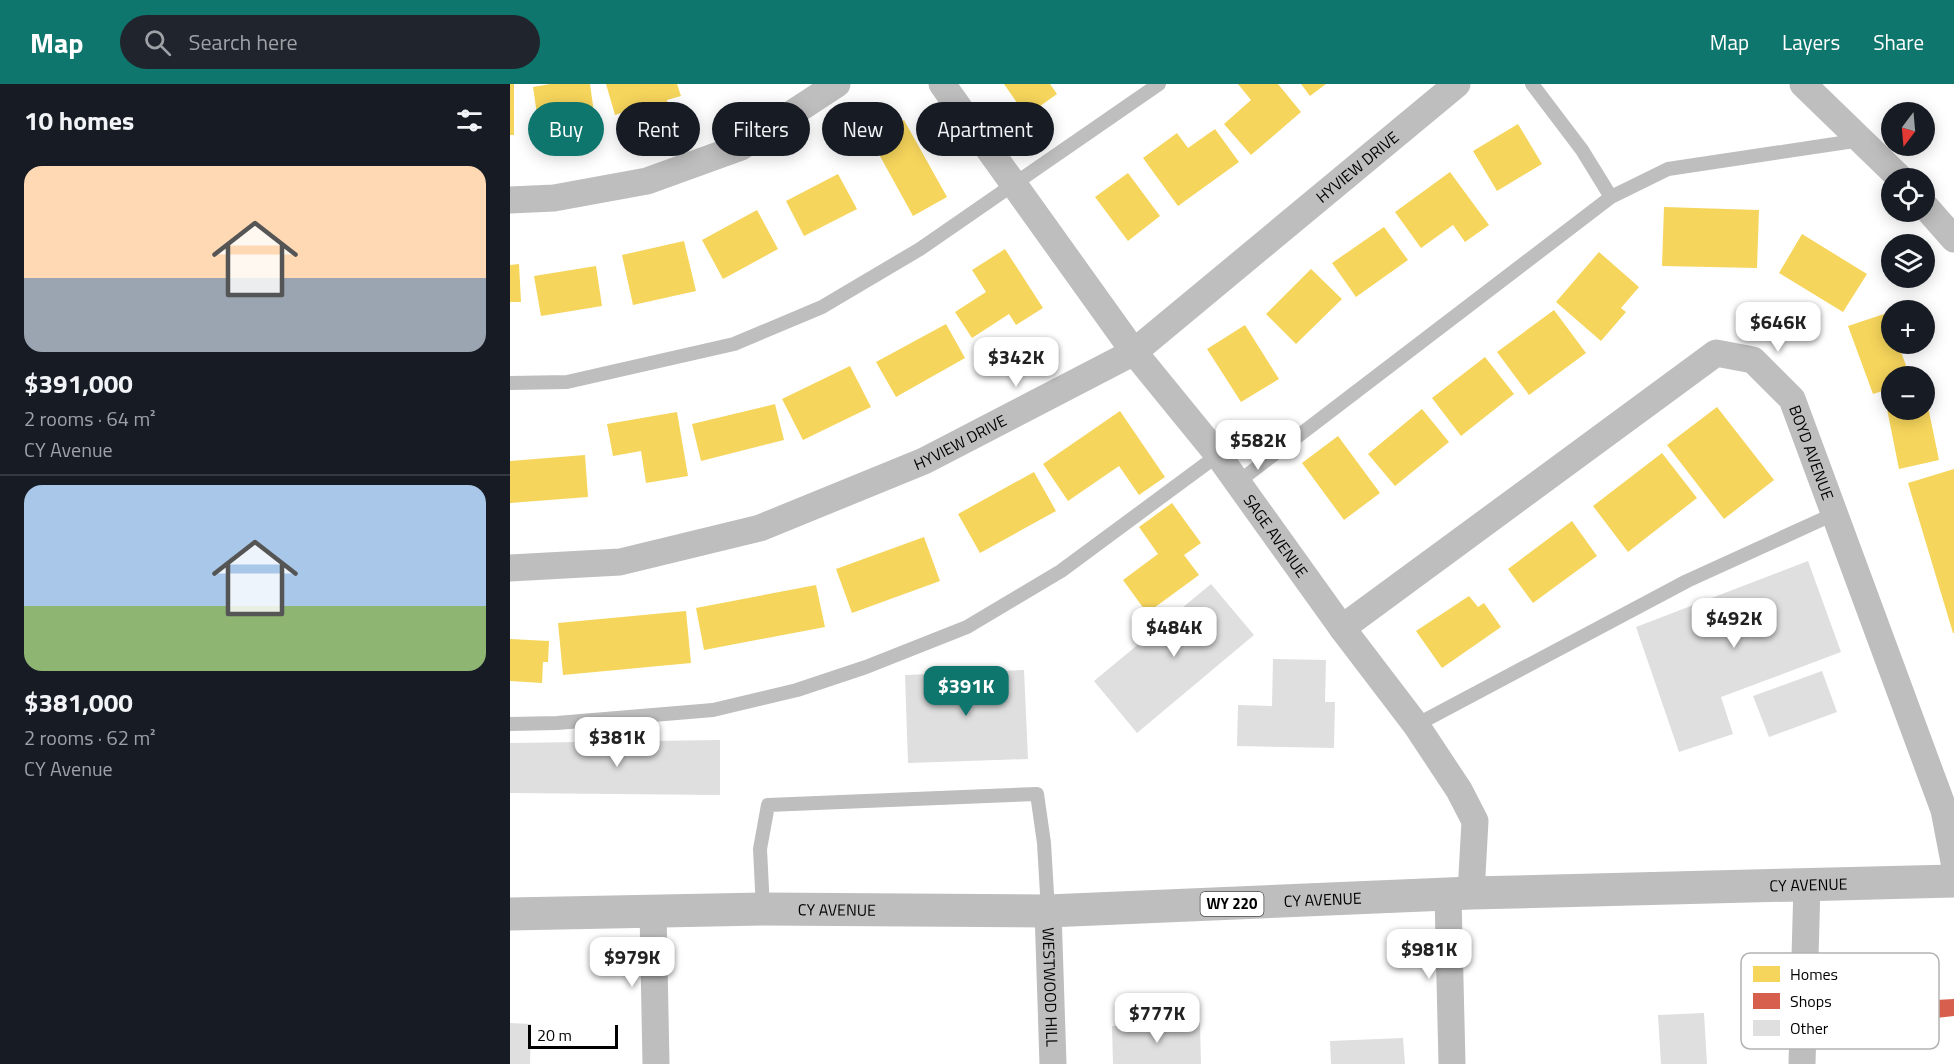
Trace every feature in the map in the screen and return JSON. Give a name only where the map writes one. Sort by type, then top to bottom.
[{"type":"main road","name":"CY AVENUE","points":[[510,914],[763,909],[1048,911],[1460,894],[1954,881]]},
{"type":"street","points":[[510,200],[554,198],[647,181],[741,147],[837,84]]},
{"type":"street","name":"SAGE AVENUE","points":[[942,84],[1134,352],[1218,455],[1342,628],[1416,725],[1460,790],[1474,821],[1460,894],[1452,1064]]},
{"type":"street","name":"HYVIEW DRIVE","points":[[510,568],[620,562],[760,528],[924,461],[1134,352],[1457,84]]},
{"type":"street","points":[[1803,84],[1890,168]]},
{"type":"street","points":[[1935,216],[1953,233]]},
{"type":"street","name":"BOYD AVENUE","points":[[1342,628],[1716,353],[1753,360],[1792,399],[1944,810],[1954,862]]},
{"type":"street","points":[[1805,953],[1807,885]]},
{"type":"street","points":[[652,911],[656,1064]]},
{"type":"street","name":"WESTWOOD HILL","points":[[1048,911],[1053,1064]]},
{"type":"street","points":[[1802,1049],[1802,1064]]},
{"type":"lane","points":[[510,383],[567,381],[734,344],[822,307],[920,249],[1160,84]]},
{"type":"lane","points":[[1532,84],[1582,150],[1611,197]]},
{"type":"lane","points":[[1238,482],[1611,197],[1668,169],[1861,140]]},
{"type":"lane","points":[[510,724],[712,710],[797,690],[866,667],[967,627],[1061,571],[1218,455]]},
{"type":"lane","points":[[1416,725],[1687,581],[1834,514]]},
{"type":"lane","points":[[763,909],[760,849],[768,805],[1036,794],[1044,843],[1048,911]]},
{"type":"building: Homes","points":[[510,84],[514,84],[514,135],[510,135]]},
{"type":"building: Homes","points":[[550,84],[590,84],[592,102],[535,102],[533,87]]},
{"type":"building: Homes","points":[[606,84],[677,84],[681,96],[667,100],[668,102],[616,102],[615,115]]},
{"type":"building: Homes","points":[[1004,84],[1050,84],[1057,94],[1046,102],[1016,102]]},
{"type":"building: Homes","points":[[1238,84],[1278,84],[1301,112],[1251,155],[1224,124],[1251,100]]},
{"type":"building: Homes","points":[[1301,84],[1326,84],[1310,96]]},
{"type":"building: Homes","points":[[904,120],[916,141],[916,156],[924,156],[947,197],[913,216],[880,156],[904,156]]},
{"type":"building: Homes","points":[[1518,124],[1542,164],[1497,191],[1473,151]]},
{"type":"building: Homes","points":[[1215,129],[1239,162],[1178,206],[1143,158],[1177,133],[1188,148]]},
{"type":"building: Homes","points":[[1450,172],[1489,225],[1465,242],[1453,225],[1421,248],[1395,212]]},
{"type":"building: Homes","points":[[1128,173],[1160,216],[1128,241],[1095,197]]},
{"type":"building: Homes","points":[[838,174],[857,209],[804,236],[786,201]]},
{"type":"building: Homes","points":[[1664,207],[1759,210],[1757,268],[1662,266]]},
{"type":"building: Homes","points":[[757,210],[778,249],[723,279],[702,240]]},
{"type":"building: Homes","points":[[1384,227],[1408,260],[1356,297],[1332,263]]},
{"type":"building: Homes","points":[[1802,234],[1867,274],[1843,312],[1779,273]]},
{"type":"building: Homes","points":[[684,241],[696,291],[633,305],[622,255]]},
{"type":"building: Homes","points":[[1005,249],[1043,308],[1016,325],[1009,314],[972,338],[955,312],[986,292],[972,270]]},
{"type":"building: Homes","points":[[1599,252],[1639,287],[1621,308],[1626,312],[1601,341],[1556,302]]},
{"type":"building: Homes","points":[[519,264],[521,302],[510,302],[510,265]]},
{"type":"building: Homes","points":[[596,266],[602,306],[541,316],[534,276]]},
{"type":"building: Homes","points":[[1311,269],[1342,299],[1296,344],[1266,314]]},
{"type":"building: Homes","points":[[1554,310],[1586,353],[1529,395],[1497,352]]},
{"type":"building: Homes","points":[[1881,315],[1881,354],[1902,354],[1906,366],[1881,366],[1881,391],[1873,394],[1848,326]]},
{"type":"building: Homes","points":[[946,324],[965,358],[896,397],[876,362]]},
{"type":"building: Homes","points":[[1245,325],[1279,379],[1241,402],[1207,349]]},
{"type":"building: Homes","points":[[1485,357],[1514,394],[1461,436],[1432,398]]},
{"type":"building: Homes","points":[[850,366],[871,407],[803,440],[782,399]]},
{"type":"building: Homes","points":[[775,404],[784,440],[701,461],[692,424]]},
{"type":"building: Homes","points":[[1717,407],[1774,480],[1724,519],[1667,445]]},
{"type":"building: Homes","points":[[1422,409],[1449,442],[1395,486],[1368,454]]},
{"type":"building: Homes","points":[[1120,411],[1165,477],[1139,495],[1119,466],[1068,501],[1043,464]]},
{"type":"building: Homes","points":[[677,412],[688,476],[646,483],[641,451],[613,456],[607,424]]},
{"type":"building: Homes","points":[[1889,420],[1931,420],[1939,460],[1899,469]]},
{"type":"building: Homes","points":[[1338,436],[1380,493],[1344,520],[1302,463]]},
{"type":"building: Homes","points":[[1662,453],[1697,498],[1628,552],[1593,506]]},
{"type":"building: Homes","points":[[585,455],[588,497],[510,503],[510,461]]},
{"type":"building: Homes","points":[[1954,469],[1954,633],[1953,633],[1908,483]]},
{"type":"building: Homes","points":[[1034,472],[1056,511],[980,553],[958,514]]},
{"type":"building: Homes","points":[[1172,503],[1201,543],[1184,555],[1199,575],[1147,613],[1123,580],[1158,554],[1139,527]]},
{"type":"building: Homes","points":[[1572,521],[1597,556],[1533,603],[1508,569]]},
{"type":"building: Homes","points":[[924,537],[940,581],[852,613],[836,569]]},
{"type":"building: Homes","points":[[816,585],[825,627],[704,650],[696,608]]},
{"type":"building: Homes","points":[[1469,596],[1478,607],[1484,603],[1501,627],[1442,668],[1416,631]]},
{"type":"building: Homes","points":[[686,611],[691,663],[563,675],[558,623]]},
{"type":"building: Homes","points":[[510,639],[549,641],[548,662],[543,662],[542,683],[510,681]]},
{"type":"building: Shops","points":[[1954,999],[1954,1016],[1939,1018],[1939,1000]]},
{"type":"building: Other","points":[[1808,561],[1841,652],[1721,697],[1733,734],[1679,752],[1636,627]]},
{"type":"building: Other","points":[[1211,584],[1254,635],[1137,733],[1094,681]]},
{"type":"building: Other","points":[[1273,659],[1326,660],[1325,702],[1335,702],[1334,748],[1237,746],[1238,705],[1272,706]]},
{"type":"building: Other","points":[[1024,670],[1028,759],[908,763],[905,675]]},
{"type":"building: Other","points":[[1822,671],[1837,712],[1769,737],[1753,696]]},
{"type":"building: Other","points":[[720,740],[720,795],[510,793],[510,743]]},
{"type":"building: Other","points":[[1704,1013],[1707,1064],[1661,1064],[1658,1015]]},
{"type":"building: Other","points":[[510,1023],[531,1024],[530,1064],[510,1064]]},
{"type":"building: Other","points":[[1200,1023],[1201,1064],[1113,1064],[1112,1026]]},
{"type":"building: Other","points":[[1403,1038],[1405,1064],[1331,1064],[1330,1041]]}]
